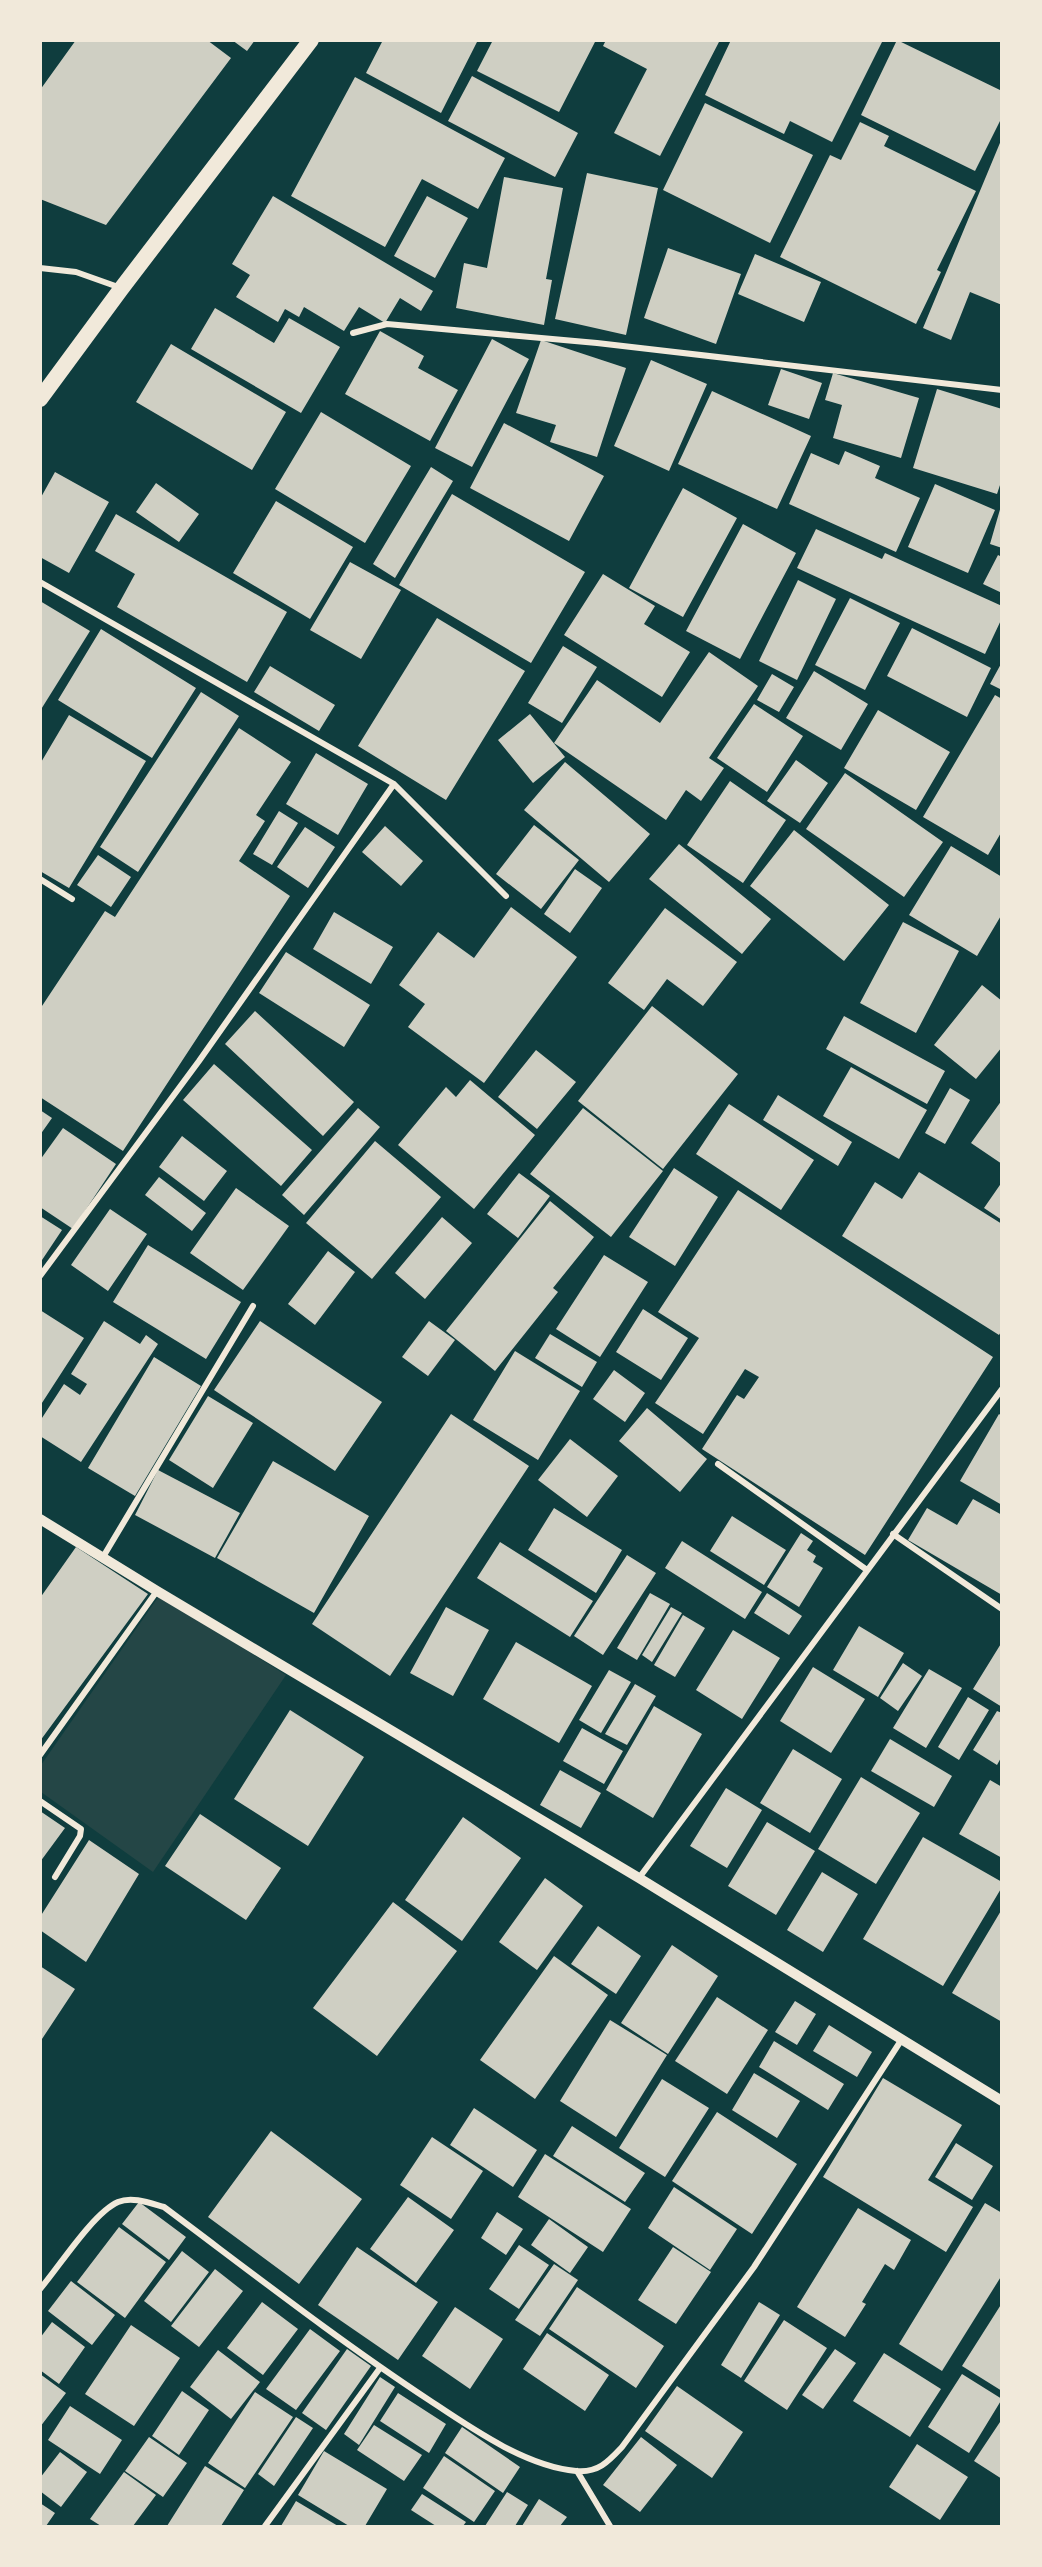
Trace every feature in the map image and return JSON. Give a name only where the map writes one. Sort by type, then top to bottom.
[{"type":"highway","points":[[40,399],[311,40]]},
{"type":"street","points":[[40,268],[76,272],[121,289]]},
{"type":"street","points":[[353,333],[387,324],[480,332],[620,345],[1002,390]]},
{"type":"street","points":[[40,582],[394,784],[506,896]]},
{"type":"street","points":[[40,1276],[199,1061],[394,784]]},
{"type":"street","points":[[40,879],[72,899]]},
{"type":"street","points":[[103,1557],[253,1306]]},
{"type":"street","points":[[639,1878],[892,1534],[1002,1389]]},
{"type":"street","points":[[718,1464],[867,1570]]},
{"type":"street","points":[[40,1518],[157,1591],[639,1878],[903,2038],[1002,2101]]},
{"type":"street","points":[[892,1534],[1002,1609]]},
{"type":"street","points":[[40,1755],[157,1591]]},
{"type":"street","points":[[40,1801],[81,1829],[80,1836],[55,1876]]},
{"type":"street","points":[[40,2289],[102,2212],[120,2201],[141,2200],[164,2207],[380,2368],[475,2430],[535,2461],[577,2471],[602,2468],[622,2447],[754,2267],[903,2038]]},
{"type":"street","points":[[265,2526],[380,2368]]},
{"type":"street","points":[[577,2471],[610,2526]]},
{"type":"shaded area","points":[[159,1596],[286,1675],[153,1872],[41,1792],[41,1765]]},
{"type":"building","points":[[76,40],[207,40],[231,58],[106,225],[40,199],[40,90]]},
{"type":"building","points":[[232,40],[255,40],[247,51]]},
{"type":"building","points":[[383,40],[478,40],[441,113],[366,73]]},
{"type":"building","points":[[493,40],[596,40],[559,112],[477,71]]},
{"type":"building","points":[[606,40],[720,40],[660,156],[614,133],[647,69],[603,46]]},
{"type":"building","points":[[731,40],[883,40],[832,142],[790,121],[784,134],[705,95]]},
{"type":"building","points":[[897,40],[1002,91],[1002,117],[975,171],[861,115]]},
{"type":"building","points":[[472,76],[578,133],[555,177],[448,121]]},
{"type":"building","points":[[355,77],[505,158],[478,209],[422,179],[385,247],[291,196]]},
{"type":"building","points":[[705,103],[813,155],[770,243],[663,190]]},
{"type":"building","points":[[860,122],[889,136],[884,146],[976,191],[937,270],[941,272],[916,324],[780,257],[830,155],[841,160]]},
{"type":"building","points":[[1002,138],[1002,305],[970,292],[951,340],[923,328]]},
{"type":"building","points":[[587,173],[658,188],[626,335],[555,319]]},
{"type":"building","points":[[504,177],[563,188],[546,279],[552,280],[544,325],[456,308],[464,263],[487,268]]},
{"type":"building","points":[[273,196],[433,291],[421,311],[400,298],[385,323],[359,307],[344,331],[304,307],[299,317],[285,309],[278,322],[236,297],[250,275],[232,264]]},
{"type":"building","points":[[427,196],[468,218],[435,278],[394,256]]},
{"type":"building","points":[[668,248],[741,274],[716,344],[644,318]]},
{"type":"building","points":[[755,254],[821,282],[804,322],[738,294]]},
{"type":"building","points":[[215,308],[274,343],[289,318],[340,347],[301,413],[191,349]]},
{"type":"building","points":[[380,331],[424,356],[418,368],[458,390],[430,441],[345,394]]},
{"type":"building","points":[[492,339],[529,359],[472,467],[435,448]]},
{"type":"building","points":[[541,340],[626,368],[597,457],[550,442],[556,425],[516,413]]},
{"type":"building","points":[[171,344],[286,412],[252,470],[136,402]]},
{"type":"building","points":[[651,360],[707,384],[669,471],[614,446]]},
{"type":"building","points":[[781,369],[822,383],[809,419],[768,405]]},
{"type":"building","points":[[833,373],[919,398],[901,458],[833,438],[842,405],[825,400]]},
{"type":"building","points":[[937,389],[1002,409],[1002,479],[997,494],[913,468]]},
{"type":"building","points":[[712,391],[811,436],[777,509],[678,464]]},
{"type":"building","points":[[321,412],[411,466],[365,543],[275,489]]},
{"type":"building","points":[[504,423],[604,476],[569,541],[470,488]]},
{"type":"building","points":[[845,451],[880,466],[875,478],[920,498],[896,552],[789,504],[811,453],[839,465]]},
{"type":"building","points":[[431,467],[453,481],[395,578],[373,564]]},
{"type":"building","points":[[55,472],[109,502],[69,573],[40,557],[40,499]]},
{"type":"building","points":[[156,483],[199,514],[179,542],[136,512]]},
{"type":"building","points":[[935,484],[995,510],[968,573],[908,547]]},
{"type":"building","points":[[683,488],[737,518],[683,617],[629,588]]},
{"type":"building","points":[[452,494],[585,572],[531,663],[399,585]]},
{"type":"building","points":[[276,501],[353,547],[310,619],[233,573]]},
{"type":"building","points":[[1002,506],[1002,548],[990,544]]},
{"type":"building","points":[[116,514],[287,612],[247,682],[117,607],[135,574],[95,551]]},
{"type":"building","points":[[743,524],[796,553],[740,659],[686,631]]},
{"type":"building","points":[[816,529],[882,559],[885,553],[1002,606],[1002,618],[985,654],[797,568]]},
{"type":"building","points":[[998,555],[1002,557],[1002,593],[983,584]]},
{"type":"building","points":[[350,562],[401,590],[361,659],[310,630]]},
{"type":"building","points":[[603,574],[655,606],[644,624],[690,652],[662,697],[564,635]]},
{"type":"building","points":[[798,580],[836,599],[797,680],[759,661]]},
{"type":"building","points":[[850,598],[900,623],[865,690],[815,665]]},
{"type":"building","points":[[40,601],[90,631],[40,711]]},
{"type":"building","points":[[437,618],[525,671],[446,800],[358,746]]},
{"type":"building","points":[[912,628],[991,668],[967,717],[887,676]]},
{"type":"building","points":[[101,629],[196,688],[152,758],[58,700]]},
{"type":"building","points":[[563,646],[597,667],[562,723],[528,703]]},
{"type":"building","points":[[709,652],[758,686],[709,758],[724,768],[701,801],[686,790],[666,820],[554,743],[597,680],[660,723]]},
{"type":"building","points":[[1002,662],[1002,690],[990,684]]},
{"type":"building","points":[[270,666],[335,705],[319,731],[254,692]]},
{"type":"building","points":[[814,671],[868,704],[841,750],[786,718]]},
{"type":"building","points":[[772,674],[794,687],[779,712],[757,700]]},
{"type":"building","points":[[201,692],[239,716],[138,872],[100,847]]},
{"type":"building","points":[[995,695],[1002,699],[1002,831],[988,855],[923,817]]},
{"type":"building","points":[[754,704],[803,736],[767,792],[717,758]]},
{"type":"building","points":[[878,710],[950,752],[916,810],[844,768]]},
{"type":"building","points":[[530,714],[565,757],[533,783],[498,740]]},
{"type":"building","points":[[69,715],[146,761],[69,888],[40,871],[40,764]]},
{"type":"building","points":[[239,728],[291,762],[256,815],[265,821],[239,861],[290,896],[123,1151],[40,1097],[40,1009],[105,911],[115,917]]},
{"type":"building","points":[[316,753],[368,784],[338,835],[286,804]]},
{"type":"building","points":[[796,760],[828,783],[800,823],[767,801]]},
{"type":"building","points":[[565,762],[650,834],[609,882],[524,810]]},
{"type":"building","points":[[845,773],[943,842],[904,897],[806,829]]},
{"type":"building","points":[[730,781],[786,820],[743,883],[687,845]]},
{"type":"building","points":[[279,811],[298,823],[272,865],[253,854]]},
{"type":"building","points":[[534,825],[579,860],[541,909],[496,874]]},
{"type":"building","points":[[385,826],[423,861],[401,886],[362,852]]},
{"type":"building","points":[[305,827],[335,847],[308,888],[277,867]]},
{"type":"building","points":[[794,830],[889,905],[844,961],[750,886]]},
{"type":"building","points":[[679,844],[771,919],[742,954],[649,879]]},
{"type":"building","points":[[951,846],[1002,877],[1002,914],[977,956],[909,915]]},
{"type":"building","points":[[98,855],[131,877],[111,907],[77,885]]},
{"type":"building","points":[[575,869],[602,888],[570,933],[544,914]]},
{"type":"building","points":[[511,907],[577,957],[484,1083],[408,1027],[425,1004],[399,985],[438,932],[474,958]]},
{"type":"building","points":[[665,908],[737,962],[703,1006],[667,979],[644,1010],[608,983]]},
{"type":"building","points":[[334,912],[393,947],[371,984],[313,949]]},
{"type":"building","points":[[903,922],[959,951],[916,1033],[860,1003]]},
{"type":"building","points":[[286,952],[370,1005],[344,1047],[259,993]]},
{"type":"building","points":[[982,985],[1002,1001],[1002,1047],[976,1079],[934,1045]]},
{"type":"building","points":[[652,1006],[738,1074],[663,1169],[578,1101]]},
{"type":"building","points":[[255,1011],[354,1102],[323,1136],[225,1044]]},
{"type":"building","points":[[844,1016],[945,1071],[927,1104],[826,1049]]},
{"type":"building","points":[[536,1050],[576,1082],[537,1129],[498,1097]]},
{"type":"building","points":[[214,1064],[312,1150],[281,1186],[183,1100]]},
{"type":"building","points":[[851,1067],[927,1110],[899,1159],[823,1116]]},
{"type":"building","points":[[470,1080],[535,1135],[474,1209],[398,1145],[446,1087],[456,1097]]},
{"type":"building","points":[[950,1088],[970,1100],[945,1144],[925,1133]]},
{"type":"building","points":[[778,1095],[852,1142],[838,1166],[763,1120]]},
{"type":"building","points":[[1002,1100],[1002,1164],[971,1143]]},
{"type":"building","points":[[729,1104],[814,1160],[781,1210],[696,1154]]},
{"type":"building","points":[[358,1108],[380,1127],[304,1215],[282,1195]]},
{"type":"building","points":[[583,1108],[663,1171],[611,1237],[530,1174]]},
{"type":"building","points":[[40,1110],[52,1118],[40,1135]]},
{"type":"building","points":[[63,1128],[116,1164],[73,1229],[40,1207],[40,1160]]},
{"type":"building","points":[[182,1136],[227,1171],[204,1201],[159,1167]]},
{"type":"building","points":[[375,1141],[441,1197],[372,1279],[306,1223]]},
{"type":"building","points":[[674,1168],[718,1197],[675,1266],[629,1237]]},
{"type":"building","points":[[919,1172],[1002,1224],[1002,1330],[999,1335],[842,1236],[875,1182],[902,1199]]},
{"type":"building","points":[[519,1173],[550,1196],[518,1238],[487,1214]]},
{"type":"building","points":[[159,1177],[206,1213],[192,1231],[145,1195]]},
{"type":"building","points":[[1002,1182],[1002,1220],[984,1208]]},
{"type":"building","points":[[236,1188],[289,1226],[243,1290],[190,1253]]},
{"type":"building","points":[[738,1190],[993,1357],[865,1555],[702,1449],[737,1395],[744,1399],[759,1377],[745,1369],[703,1434],[655,1403],[699,1338],[658,1312]]},
{"type":"building","points":[[550,1201],[594,1237],[553,1288],[558,1292],[495,1371],[446,1331]]},
{"type":"building","points":[[110,1209],[147,1234],[108,1291],[71,1265]]},
{"type":"building","points":[[40,1216],[62,1230],[40,1263]]},
{"type":"building","points":[[442,1217],[472,1243],[425,1299],[395,1273]]},
{"type":"building","points":[[148,1245],[241,1302],[206,1359],[113,1302]]},
{"type":"building","points":[[328,1251],[355,1272],[315,1325],[288,1304]]},
{"type":"building","points":[[604,1255],[648,1282],[600,1357],[556,1329]]},
{"type":"building","points":[[643,1309],[688,1338],[661,1380],[616,1352]]},
{"type":"building","points":[[40,1310],[84,1338],[40,1406]]},
{"type":"building","points":[[104,1321],[140,1344],[146,1335],[158,1344],[81,1462],[40,1436],[40,1421],[64,1384],[80,1395],[87,1384],[71,1374]]},
{"type":"building","points":[[260,1321],[382,1402],[335,1471],[214,1390]]},
{"type":"building","points":[[429,1321],[455,1340],[428,1376],[402,1357]]},
{"type":"building","points":[[550,1334],[597,1362],[582,1387],[535,1358]]},
{"type":"building","points":[[515,1351],[580,1391],[538,1460],[473,1420]]},
{"type":"building","points":[[154,1357],[201,1386],[135,1496],[88,1468]]},
{"type":"building","points":[[614,1370],[645,1393],[625,1422],[593,1399]]},
{"type":"building","points":[[208,1396],[253,1423],[213,1488],[169,1460]]},
{"type":"building","points":[[647,1408],[707,1459],[680,1492],[619,1441]]},
{"type":"building","points":[[451,1414],[529,1466],[390,1676],[312,1624]]},
{"type":"building","points":[[999,1414],[1002,1416],[1002,1505],[960,1481]]},
{"type":"building","points":[[570,1439],[618,1476],[587,1517],[538,1480]]},
{"type":"building","points":[[273,1461],[369,1516],[314,1613],[217,1558]]},
{"type":"building","points":[[158,1470],[240,1513],[215,1558],[135,1515]]},
{"type":"building","points":[[973,1499],[1002,1515],[1002,1595],[908,1540],[927,1508],[957,1525]]},
{"type":"building","points":[[554,1508],[622,1550],[596,1593],[528,1550]]},
{"type":"building","points":[[732,1516],[786,1550],[764,1585],[710,1551]]},
{"type":"building","points":[[801,1533],[813,1541],[807,1550],[816,1556],[813,1562],[823,1568],[799,1607],[767,1587]]},
{"type":"building","points":[[682,1541],[762,1592],[745,1619],[665,1568]]},
{"type":"building","points":[[500,1542],[593,1601],[570,1637],[477,1578]]},
{"type":"building","points":[[76,1547],[148,1594],[40,1741],[40,1598]]},
{"type":"building","points":[[627,1555],[656,1573],[603,1655],[574,1636]]},
{"type":"building","points":[[650,1593],[670,1604],[637,1660],[617,1648]]},
{"type":"building","points":[[767,1593],[802,1616],[789,1635],[754,1613]]},
{"type":"building","points":[[446,1607],[489,1630],[453,1696],[410,1673]]},
{"type":"building","points":[[671,1607],[682,1613],[652,1662],[642,1655]]},
{"type":"building","points":[[683,1615],[705,1628],[675,1677],[654,1665]]},
{"type":"building","points":[[859,1626],[904,1653],[878,1697],[833,1670]]},
{"type":"building","points":[[733,1630],[780,1658],[742,1719],[696,1690]]},
{"type":"building","points":[[516,1642],[592,1686],[559,1743],[483,1699]]},
{"type":"building","points":[[1002,1642],[1002,1707],[973,1689]]},
{"type":"building","points":[[903,1663],[922,1676],[898,1711],[880,1698]]},
{"type":"building","points":[[813,1667],[865,1699],[831,1753],[780,1721]]},
{"type":"building","points":[[929,1669],[962,1688],[926,1748],[893,1728]]},
{"type":"building","points":[[609,1670],[631,1682],[601,1733],[579,1720]]},
{"type":"building","points":[[635,1684],[656,1696],[627,1745],[605,1734]]},
{"type":"building","points":[[968,1697],[989,1710],[959,1760],[938,1747]]},
{"type":"building","points":[[654,1706],[702,1734],[653,1818],[606,1790]]},
{"type":"building","points":[[290,1710],[364,1757],[308,1846],[234,1799]]},
{"type":"building","points":[[997,1711],[1002,1713],[1002,1756],[997,1765],[973,1750]]},
{"type":"building","points":[[582,1728],[623,1751],[604,1784],[563,1761]]},
{"type":"building","points":[[890,1739],[952,1776],[934,1807],[871,1771]]},
{"type":"building","points":[[793,1749],[842,1779],[810,1833],[760,1803]]},
{"type":"building","points":[[560,1770],[601,1793],[581,1828],[540,1805]]},
{"type":"building","points":[[861,1777],[920,1813],[876,1884],[818,1849]]},
{"type":"building","points":[[990,1780],[1002,1787],[1002,1858],[959,1834]]},
{"type":"building","points":[[726,1788],[762,1810],[727,1868],[690,1846]]},
{"type":"building","points":[[40,1811],[65,1828],[40,1862]]},
{"type":"building","points":[[200,1814],[281,1868],[246,1920],[165,1866]]},
{"type":"building","points":[[463,1817],[521,1858],[462,1941],[405,1900]]},
{"type":"building","points":[[767,1822],[815,1851],[776,1915],[728,1886]]},
{"type":"building","points":[[923,1837],[1002,1882],[1002,1887],[943,1986],[863,1939]]},
{"type":"building","points":[[89,1840],[139,1874],[86,1962],[40,1930],[40,1917]]},
{"type":"building","points":[[822,1872],[858,1894],[823,1952],[787,1930]]},
{"type":"building","points":[[545,1878],[583,1906],[537,1970],[499,1942]]},
{"type":"building","points":[[393,1902],[457,1951],[377,2056],[313,2008]]},
{"type":"building","points":[[1002,1909],[1002,2022],[952,1993]]},
{"type":"building","points":[[598,1926],[641,1956],[616,1994],[571,1964]]},
{"type":"building","points":[[672,1945],[718,1976],[668,2054],[621,2023]]},
{"type":"building","points":[[554,1956],[608,1995],[535,2099],[480,2060]]},
{"type":"building","points":[[40,1966],[75,1989],[40,2042]]},
{"type":"building","points":[[717,1997],[768,2030],[727,2094],[675,2061]]},
{"type":"building","points":[[795,2001],[816,2014],[797,2045],[775,2032]]},
{"type":"building","points":[[610,2020],[667,2055],[616,2137],[560,2101]]},
{"type":"building","points":[[829,2025],[872,2052],[857,2077],[813,2051]]},
{"type":"building","points":[[774,2041],[844,2084],[828,2110],[759,2067]]},
{"type":"building","points":[[754,2073],[800,2101],[777,2138],[732,2110]]},
{"type":"building","points":[[883,2078],[962,2125],[928,2180],[973,2207],[946,2252],[823,2177]]},
{"type":"building","points":[[662,2079],[709,2108],[665,2177],[619,2148]]},
{"type":"building","points":[[474,2108],[537,2150],[513,2187],[450,2145]]},
{"type":"building","points":[[717,2112],[797,2164],[752,2234],[672,2181]]},
{"type":"building","points":[[572,2126],[645,2173],[625,2202],[553,2156]]},
{"type":"building","points":[[271,2131],[362,2199],[299,2284],[208,2217]]},
{"type":"building","points":[[432,2137],[483,2171],[451,2219],[400,2185]]},
{"type":"building","points":[[956,2143],[993,2166],[972,2200],[935,2177]]},
{"type":"building","points":[[545,2154],[631,2209],[603,2252],[518,2197]]},
{"type":"building","points":[[674,2187],[737,2229],[710,2270],[648,2228]]},
{"type":"building","points":[[408,2197],[454,2230],[416,2283],[370,2249]]},
{"type":"building","points":[[139,2202],[186,2237],[169,2260],[122,2224]]},
{"type":"building","points":[[985,2203],[1002,2213],[1002,2275],[942,2371],[899,2344]]},
{"type":"building","points":[[858,2208],[911,2240],[894,2270],[885,2264],[862,2302],[866,2304],[845,2337],[797,2307]]},
{"type":"building","points":[[497,2212],[523,2229],[506,2255],[481,2238]]},
{"type":"building","points":[[549,2219],[588,2247],[570,2273],[531,2245]]},
{"type":"building","points":[[119,2227],[166,2262],[125,2318],[77,2282]]},
{"type":"building","points":[[519,2245],[549,2265],[519,2309],[489,2289]]},
{"type":"building","points":[[357,2247],[438,2302],[398,2360],[318,2305]]},
{"type":"building","points":[[673,2247],[711,2272],[676,2324],[638,2300]]},
{"type":"building","points":[[182,2251],[209,2272],[171,2322],[144,2301]]},
{"type":"building","points":[[554,2264],[578,2280],[540,2336],[515,2320]]},
{"type":"building","points":[[215,2269],[243,2291],[199,2347],[171,2326]]},
{"type":"building","points":[[71,2281],[115,2315],[92,2345],[48,2311]]},
{"type":"building","points":[[577,2287],[664,2346],[636,2388],[549,2329]]},
{"type":"building","points":[[262,2302],[298,2329],[263,2375],[227,2348]]},
{"type":"building","points":[[759,2302],[780,2315],[741,2378],[721,2365]]},
{"type":"building","points":[[1002,2303],[1002,2391],[962,2366]]},
{"type":"building","points":[[455,2307],[503,2339],[470,2389],[422,2356]]},
{"type":"building","points":[[784,2320],[827,2348],[787,2410],[744,2381]]},
{"type":"building","points":[[52,2322],[85,2347],[59,2384],[40,2370],[40,2338]]},
{"type":"building","points":[[131,2325],[180,2358],[134,2426],[85,2394]]},
{"type":"building","points":[[310,2329],[340,2351],[296,2410],[266,2389]]},
{"type":"building","points":[[547,2333],[609,2375],[585,2411],[523,2369]]},
{"type":"building","points":[[347,2349],[371,2366],[326,2430],[302,2413]]},
{"type":"building","points":[[835,2349],[856,2363],[823,2409],[802,2395]]},
{"type":"building","points":[[218,2350],[260,2382],[231,2419],[190,2387]]},
{"type":"building","points":[[884,2353],[941,2389],[910,2437],[853,2401]]},
{"type":"building","points":[[40,2374],[66,2393],[40,2427]]},
{"type":"building","points":[[962,2374],[1002,2399],[969,2453],[928,2427]]},
{"type":"building","points":[[380,2377],[395,2387],[359,2445],[344,2434]]},
{"type":"building","points":[[677,2386],[743,2432],[712,2478],[645,2431]]},
{"type":"building","points":[[182,2391],[209,2410],[179,2455],[152,2436]]},
{"type":"building","points":[[255,2392],[293,2417],[245,2488],[208,2463]]},
{"type":"building","points":[[398,2393],[446,2424],[429,2453],[380,2421]]},
{"type":"building","points":[[70,2406],[122,2440],[100,2474],[48,2440]]},
{"type":"building","points":[[296,2417],[313,2428],[274,2486],[258,2474]]},
{"type":"building","points":[[1002,2419],[1002,2479],[974,2461]]},
{"type":"building","points":[[374,2425],[422,2455],[404,2481],[357,2450]]},
{"type":"building","points":[[462,2427],[520,2467],[503,2493],[445,2453]]},
{"type":"building","points":[[149,2437],[187,2463],[163,2497],[125,2471]]},
{"type":"building","points":[[641,2437],[677,2465],[640,2512],[603,2485]]},
{"type":"building","points":[[917,2444],[968,2477],[940,2520],[889,2487]]},
{"type":"building","points":[[324,2451],[387,2489],[365,2526],[349,2526],[298,2495]]},
{"type":"building","points":[[60,2452],[87,2472],[61,2507],[40,2491],[40,2478]]},
{"type":"building","points":[[444,2456],[495,2491],[474,2522],[423,2488]]},
{"type":"building","points":[[205,2466],[244,2490],[221,2526],[167,2526]]},
{"type":"building","points":[[124,2472],[156,2495],[133,2526],[101,2526],[90,2519]]},
{"type":"building","points":[[507,2492],[528,2505],[515,2526],[485,2526]]},
{"type":"building","points":[[422,2494],[466,2522],[463,2526],[436,2526],[411,2510]]},
{"type":"building","points":[[539,2499],[567,2517],[560,2526],[522,2526]]},
{"type":"building","points":[[296,2501],[338,2526],[281,2526]]},
{"type":"building","points":[[40,2503],[55,2513],[46,2526],[40,2526]]}]
